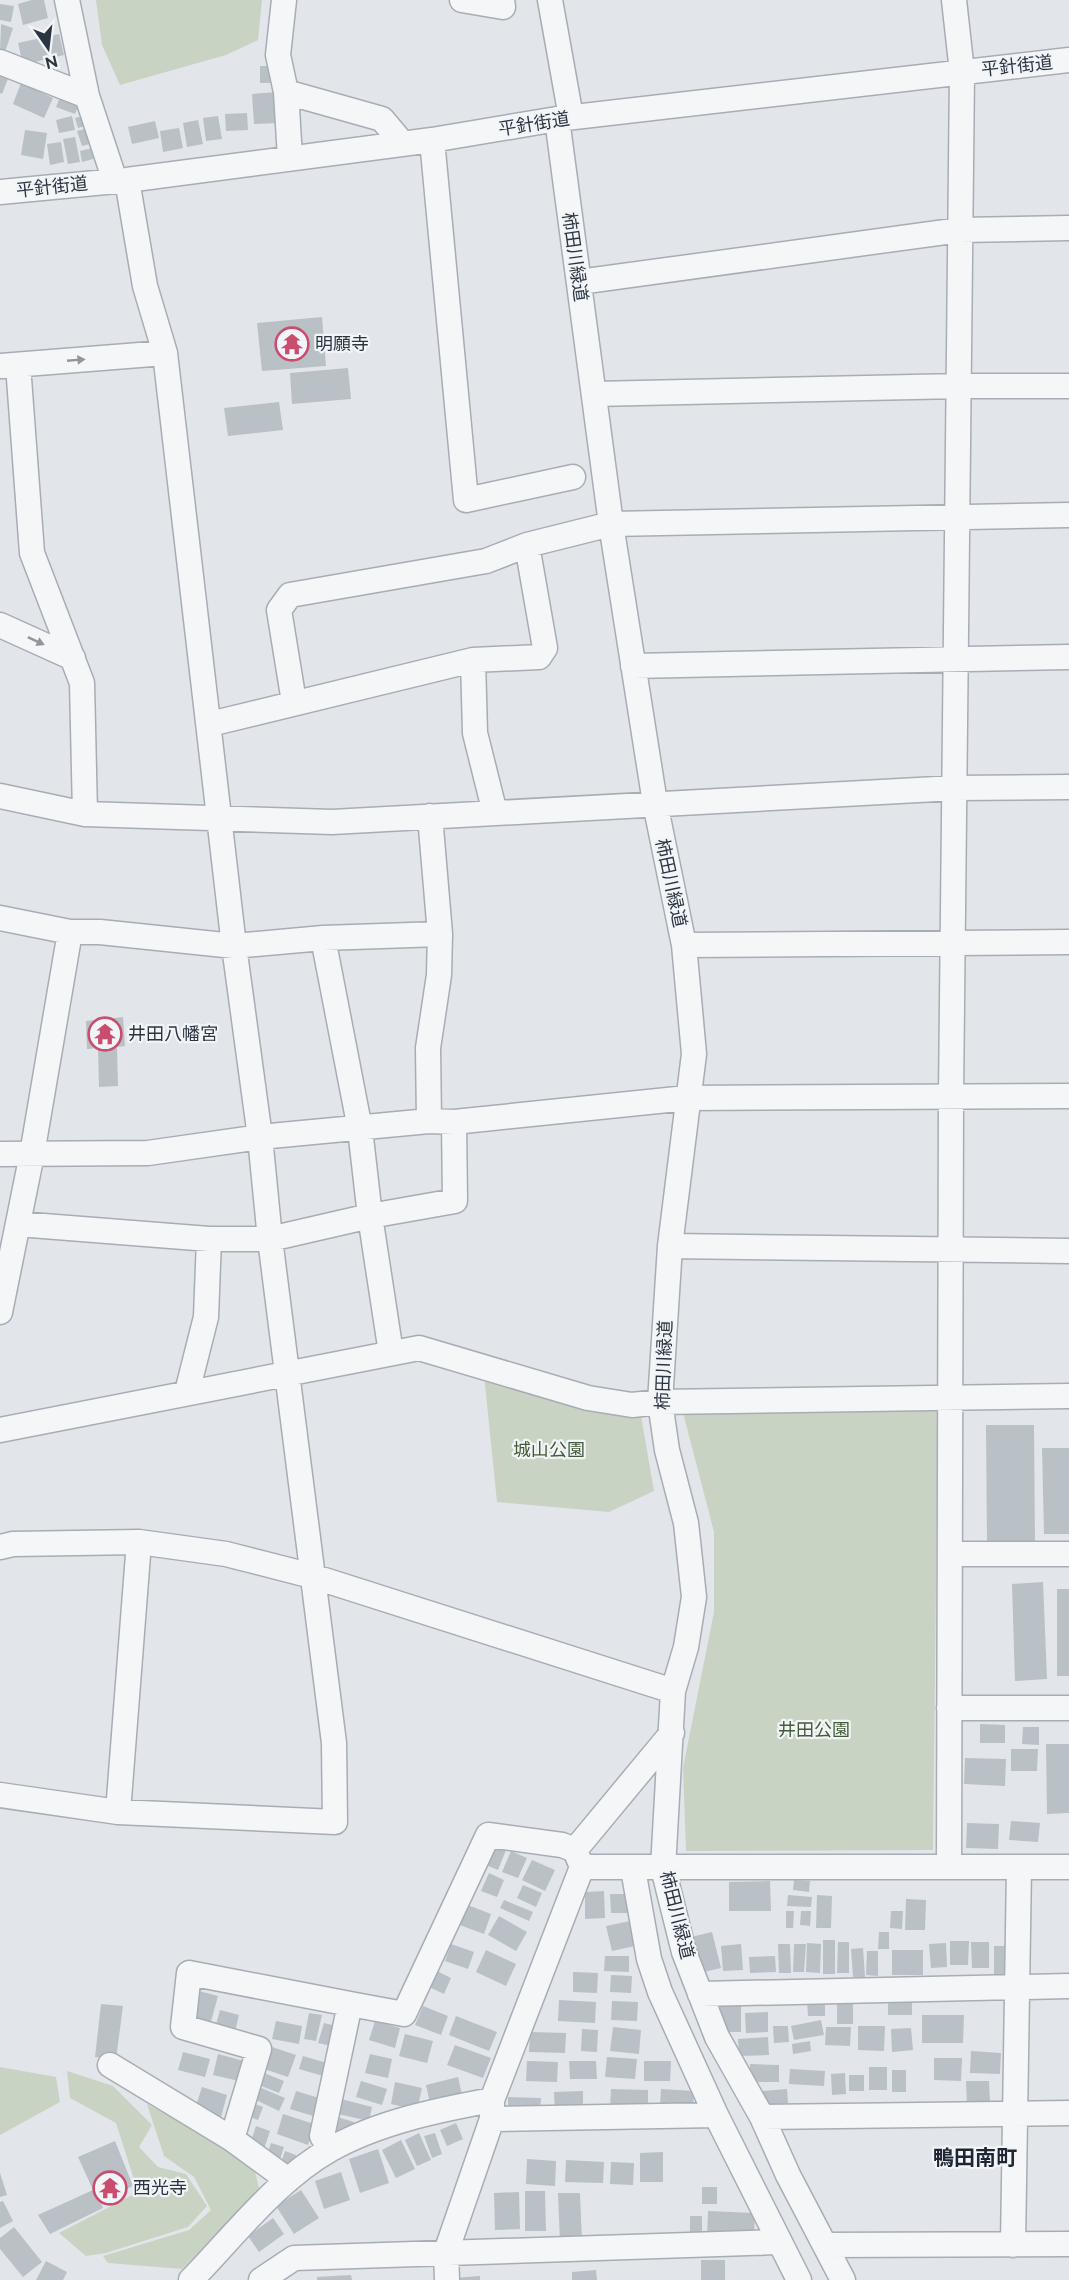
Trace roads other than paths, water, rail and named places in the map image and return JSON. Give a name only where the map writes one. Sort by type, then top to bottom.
[{"type":"street","points":[[0,1796],[118,1812],[335,1822],[334,1743],[270,1239],[260,1137],[234,946],[210,724],[165,353],[145,286],[121,181],[87,96],[67,0]]},
{"type":"street","points":[[284,0],[278,56],[286,92],[290,158]]},
{"type":"street","points":[[462,0],[503,7],[502,0]]},
{"type":"street","name":"柿田川緑道","points":[[550,0],[564,118],[579,282],[611,524],[655,803],[684,945],[694,1054],[670,1246],[660,1402],[667,1450],[686,1523],[694,1598],[686,1647],[673,1690],[663,1868],[684,1952],[717,2037],[762,2117],[788,2175],[843,2280]]},
{"type":"street","points":[[949,1867],[951,1096],[962,72],[954,0]]},
{"type":"street","name":"平針街道","points":[[0,192],[121,181],[403,144],[564,118],[1069,60]]},
{"type":"street","points":[[0,62],[87,96]]},
{"type":"street","points":[[286,92],[382,119],[403,144]]},
{"type":"street","points":[[432,140],[466,500],[573,477]]},
{"type":"street","points":[[579,282],[960,230],[1069,228]]},
{"type":"street","points":[[85,814],[82,683],[32,553],[9,365],[165,353]]},
{"type":"street","points":[[594,394],[959,386],[1069,386]]},
{"type":"street","points":[[294,702],[279,610],[290,595],[486,561],[527,545],[611,524],[1069,515]]},
{"type":"street","points":[[210,724],[473,660],[539,657],[545,648],[527,545]]},
{"type":"street","points":[[0,625],[73,658]]},
{"type":"street","points":[[633,666],[1069,657]]},
{"type":"street","points":[[473,660],[475,733],[495,813]]},
{"type":"street","points":[[0,796],[85,814],[332,822],[955,788],[1069,787]]},
{"type":"street","points":[[429,1121],[428,1048],[439,975],[440,934],[430,816]]},
{"type":"street","points":[[0,918],[70,932],[100,932],[234,946],[323,938],[440,934]]},
{"type":"street","points":[[0,1312],[32,1154],[70,932]]},
{"type":"street","points":[[323,938],[360,1129],[369,1216],[391,1353]]},
{"type":"street","points":[[684,945],[1069,942]]},
{"type":"street","points":[[0,1154],[148,1153],[260,1137],[429,1121],[454,1122],[687,1098],[1069,1095]]},
{"type":"street","points":[[18,1224],[209,1239],[270,1239],[369,1216],[455,1201],[454,1122]]},
{"type":"street","points":[[187,1392],[206,1317],[209,1239]]},
{"type":"street","points":[[670,1246],[1069,1251]]},
{"type":"street","points":[[0,1430],[419,1348],[588,1398],[632,1405],[660,1402],[1069,1396]]},
{"type":"street","points":[[118,1812],[139,1542]]},
{"type":"street","points":[[0,1547],[13,1544],[139,1542],[226,1554],[312,1576],[673,1690]]},
{"type":"street","points":[[950,1554],[1069,1554]]},
{"type":"street","points":[[949,1708],[1069,1707]]},
{"type":"street","points":[[447,2280],[446,2252],[492,2110],[579,1859],[672,1733]]},
{"type":"street","points":[[232,2139],[259,2049],[183,2027],[189,1973],[404,2014],[488,1835],[562,1845],[579,1859],[633,1869],[1069,1867]]},
{"type":"street","points":[[1013,2245],[1019,1867]]},
{"type":"street","points":[[633,1869],[649,1959],[660,1992],[716,2115],[799,2280]]},
{"type":"street","points":[[700,1994],[1069,1986]]},
{"type":"street","points":[[330,2149],[322,2136],[350,2004]]},
{"type":"street","points":[[110,2065],[232,2139],[288,2180]]},
{"type":"street","points":[[191,2280],[288,2180],[330,2149],[371,2131],[444,2109],[716,2115]]},
{"type":"street","points":[[762,2117],[1069,2113]]},
{"type":"street","points":[[261,2280],[294,2258],[779,2242]]},
{"type":"street","points":[[825,2246],[1069,2244]]},
{"type":"place","name":"明願寺","points":[[292,344]]},
{"type":"place","name":"井田八幡宮","points":[[105,1034]]},
{"type":"place","name":"西光寺","points":[[110,2188]]},
{"type":"district","name":"鴨田南町","points":[[975,2158]]},
{"type":"park label","name":"城山公園","points":[[549,1450]]},
{"type":"park label","name":"井田公園","points":[[814,1730]]}]
